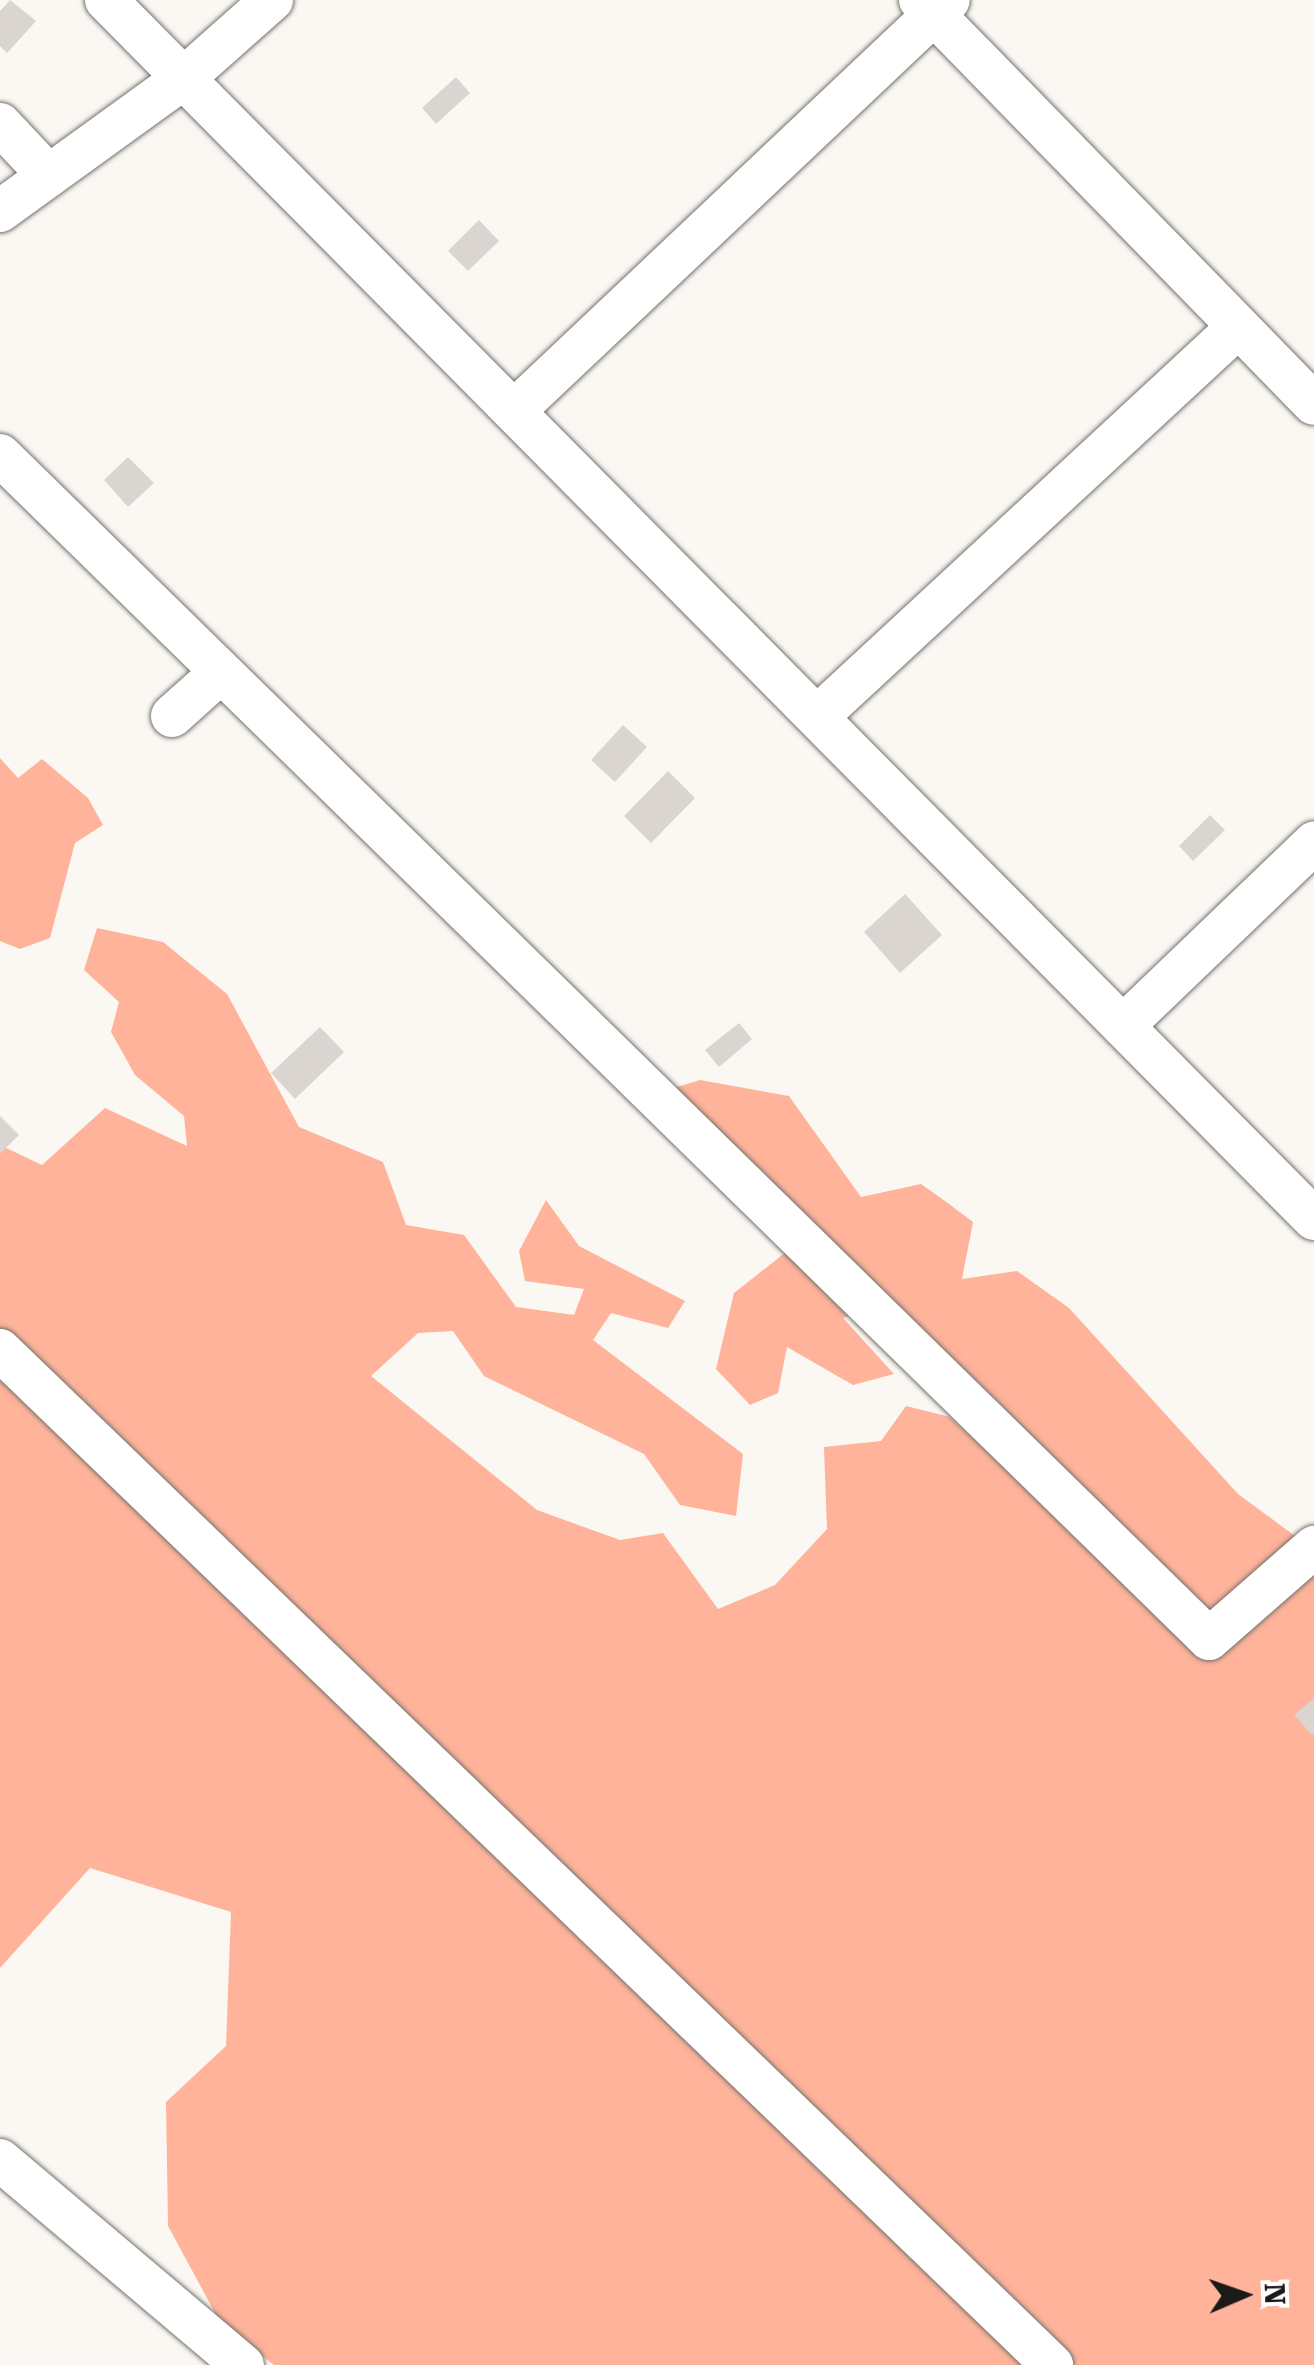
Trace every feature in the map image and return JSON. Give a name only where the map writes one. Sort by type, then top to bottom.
[{"type":"lane","points":[[106,0],[1314,1219]]},
{"type":"lane","points":[[0,211],[184,78],[272,0]]},
{"type":"lane","points":[[514,411],[934,5],[1314,404]]},
{"type":"lane","points":[[0,124],[50,176]]},
{"type":"lane","points":[[817,717],[1238,326]]},
{"type":"lane","points":[[0,455],[1209,1639],[1314,1547]]},
{"type":"lane","points":[[172,716],[220,672]]},
{"type":"lane","points":[[1123,1026],[1314,843]]},
{"type":"lane","points":[[0,1350],[1052,2365]]},
{"type":"lane","points":[[0,2160],[243,2365]]},
{"type":"shaded area","points":[[0,758],[18,778],[42,759],[88,798],[103,825],[75,843],[50,938],[20,949],[0,941]]},
{"type":"shaded area","points":[[97,928],[163,942],[227,994],[299,1127],[383,1162],[406,1225],[464,1235],[516,1307],[574,1315],[584,1289],[525,1281],[519,1251],[546,1200],[579,1246],[685,1301],[668,1328],[611,1313],[593,1340],[743,1454],[736,1516],[680,1505],[644,1454],[484,1376],[453,1331],[418,1333],[371,1376],[537,1510],[620,1540],[663,1533],[718,1609],[775,1585],[827,1529],[824,1447],[881,1441],[906,1406],[950,1417],[1082,1539],[865,1310],[843,1318],[894,1374],[853,1385],[787,1347],[778,1393],[750,1405],[716,1369],[734,1293],[786,1252],[664,1091],[700,1080],[789,1096],[861,1197],[921,1184],[973,1222],[962,1279],[1017,1271],[1069,1308],[1238,1494],[1314,1550],[1314,2365],[274,2365],[221,2324],[168,2226],[166,2102],[226,2046],[231,1912],[90,1868],[0,1968],[0,1145],[42,1165],[105,1108],[187,1146],[184,1116],[135,1075],[111,1032],[119,1002],[84,970]]},
{"type":"building","points":[[10,0],[36,21],[7,53],[0,46],[0,11]]},
{"type":"building","points":[[456,77],[470,93],[436,124],[422,108]]},
{"type":"building","points":[[479,220],[499,241],[468,271],[448,251]]},
{"type":"building","points":[[128,457],[154,483],[128,507],[104,480]]},
{"type":"building","points":[[623,725],[647,747],[615,782],[591,760]]},
{"type":"building","points":[[668,771],[695,798],[651,843],[624,816]]},
{"type":"building","points":[[1210,815],[1225,830],[1193,861],[1179,846]]},
{"type":"building","points":[[905,894],[942,935],[900,973],[864,932]]},
{"type":"building","points":[[739,1023],[752,1039],[719,1067],[705,1050]]},
{"type":"building","points":[[320,1027],[344,1052],[295,1099],[271,1073]]},
{"type":"building","points":[[0,1116],[19,1135],[0,1154]]},
{"type":"building","points":[[1314,1698],[1314,1733],[1312,1735],[1294,1715]]}]
